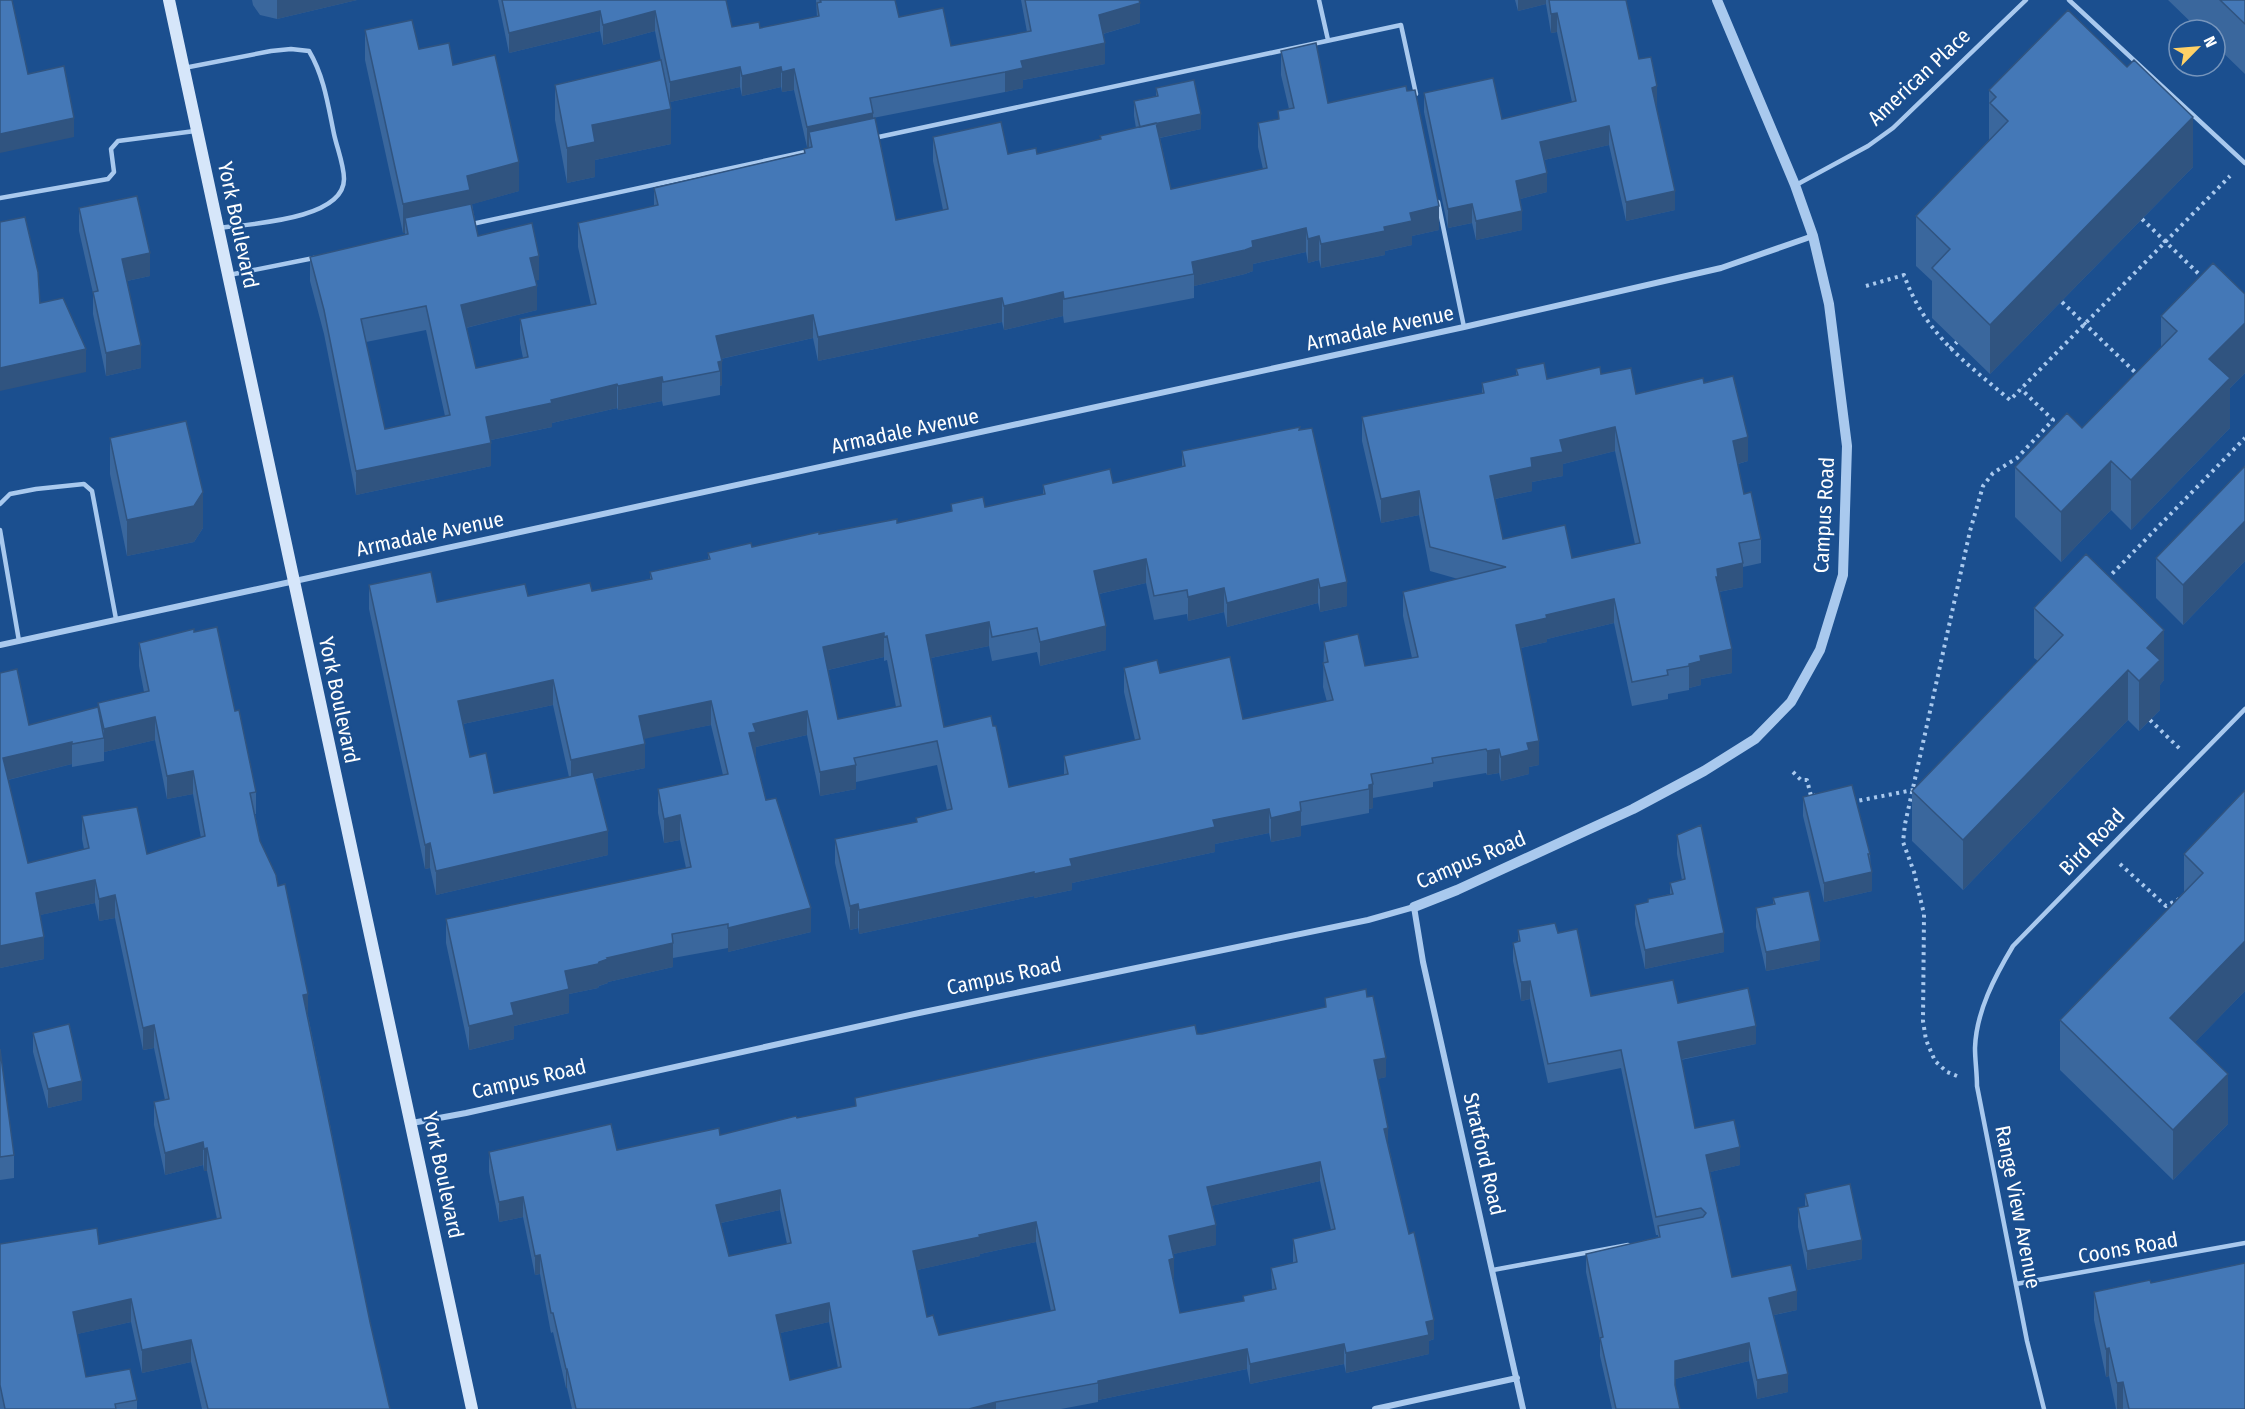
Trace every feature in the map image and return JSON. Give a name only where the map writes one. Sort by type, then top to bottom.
[{"type":"main road","name":"York Boulevard","points":[[169,0],[472,1409]]},
{"type":"street","name":"Campus Road","points":[[412,1123],[919,1013],[1368,920],[1414,907],[1457,890],[1633,809],[1704,771],[1755,739],[1791,702],[1820,650],[1843,574],[1847,446],[1829,304],[1813,236],[1796,185],[1717,0]]},
{"type":"street","name":"Armadale Avenue","points":[[0,645],[1464,327],[1720,268],[1813,236]]},
{"type":"street","name":"Stratford Road","points":[[1414,907],[1423,962],[1523,1409]]},
{"type":"street","points":[[1375,1409],[1517,1378]]},
{"type":"lane","points":[[1319,0],[1328,40]]},
{"type":"lane","name":"American Place","points":[[1796,185],[1841,162],[1893,128],[2026,0]]},
{"type":"lane","points":[[2069,0],[2245,163]]},
{"type":"lane","points":[[872,138],[1401,25],[1418,106]]},
{"type":"lane","points":[[184,68],[291,49],[309,51],[320,69],[344,181],[335,200],[318,211],[279,220],[219,228]]},
{"type":"lane","points":[[0,198],[108,179],[114,172],[111,149],[118,141],[197,130]]},
{"type":"lane","points":[[463,226],[814,151]]},
{"type":"lane","points":[[1437,198],[1464,327]]},
{"type":"lane","points":[[229,275],[323,256]]},
{"type":"lane","points":[[0,504],[10,494],[36,489],[84,484],[92,491],[116,619]]},
{"type":"lane","points":[[0,530],[19,641]]},
{"type":"lane","name":"Bird Road","points":[[1983,1011],[1997,973],[2013,946],[2245,710]]},
{"type":"lane","name":"Range View Avenue","points":[[1983,1011],[1975,1046],[1977,1086],[2016,1284],[2044,1409]]},
{"type":"lane","name":"Coons Road","points":[[2016,1284],[2245,1243]]},
{"type":"lane","points":[[1493,1270],[1634,1244]]},
{"type":"path","points":[[1866,286],[1904,275],[1917,308],[1950,349],[2010,400],[2228,178]]},
{"type":"path","points":[[2142,219],[2206,282]]},
{"type":"path","points":[[2062,302],[2141,379]]},
{"type":"path","points":[[1950,349],[1957,342]]},
{"type":"path","points":[[2021,389],[2061,428]]},
{"type":"path","points":[[1977,1086],[1947,1072],[1935,1061],[1926,1040],[1923,1021],[1924,914],[1914,872],[1903,842],[1905,824],[1970,531],[1983,486],[1993,473],[2017,458],[2054,420]]},
{"type":"path","points":[[2100,586],[2245,438]]},
{"type":"path","points":[[2150,720],[2194,762]]},
{"type":"path","points":[[1792,772],[1801,780],[1807,780],[1809,796],[1822,793]]},
{"type":"path","points":[[1846,795],[1850,802],[1913,790]]},
{"type":"path","points":[[2106,851],[2166,906],[2178,900],[2187,891]]},
{"type":"building","points":[[0,0],[12,0],[28,74],[64,66],[74,118],[0,134]]},
{"type":"building","points":[[502,0],[726,0],[732,27],[759,22],[760,28],[819,16],[817,3],[821,2],[820,0],[895,0],[899,17],[943,8],[951,46],[1031,31],[1025,0],[1139,0],[1140,3],[1099,15],[1105,43],[1021,61],[1023,68],[870,98],[873,113],[807,127],[794,69],[782,72],[781,67],[742,76],[740,67],[670,82],[655,11],[603,25],[600,11],[509,33]]},
{"type":"building","points":[[1549,0],[1626,0],[1639,59],[1651,57],[1657,86],[1652,88],[1675,191],[1626,202],[1609,126],[1540,142],[1547,173],[1516,181],[1522,211],[1476,221],[1472,204],[1448,209],[1424,93],[1493,78],[1502,119],[1576,101],[1557,13],[1551,14]]},
{"type":"building","points":[[2220,0],[2245,0],[2245,24]]},
{"type":"building","points":[[2068,10],[2127,67],[2134,60],[2193,117],[1990,325],[1932,268],[1950,249],[1916,216],[2008,121],[1990,103],[1996,97],[1989,90]]},
{"type":"building","points":[[412,20],[419,49],[449,43],[453,65],[495,55],[519,162],[467,176],[470,190],[403,204],[365,30]]},
{"type":"building","points":[[1316,43],[1328,103],[1406,86],[1407,91],[1415,90],[1439,206],[1410,213],[1412,221],[1384,227],[1385,231],[1321,244],[1319,236],[1308,239],[1306,228],[1252,241],[1253,247],[1245,250],[1192,262],[1194,274],[1064,299],[1063,292],[1004,306],[1002,298],[818,337],[813,315],[716,336],[722,361],[718,362],[720,371],[663,382],[662,377],[618,386],[617,384],[551,400],[552,403],[486,417],[491,443],[356,471],[324,310],[310,257],[408,234],[405,218],[471,204],[478,236],[532,223],[539,256],[530,258],[537,286],[461,305],[476,368],[528,357],[520,319],[596,304],[578,223],[658,205],[654,188],[805,153],[804,149],[812,147],[809,132],[875,118],[896,220],[948,209],[933,137],[1001,122],[1008,154],[1036,148],[1037,154],[1156,123],[1171,189],[1267,168],[1258,123],[1279,119],[1278,111],[1294,108],[1281,51]],"holes":[[[426,306],[450,415],[385,429],[361,319]]]},
{"type":"building","points":[[661,60],[671,109],[592,125],[595,142],[567,148],[555,85]]},
{"type":"building","points":[[1194,80],[1201,114],[1140,127],[1134,101],[1158,96],[1156,88]]},
{"type":"building","points":[[137,196],[150,253],[122,259],[141,345],[106,353],[93,292],[98,291],[79,208]]},
{"type":"building","points":[[25,217],[38,272],[40,303],[63,298],[86,349],[0,368],[0,222]]},
{"type":"building","points":[[2213,263],[2245,294],[2245,323],[2209,359],[2230,378],[2131,480],[2111,461],[2061,512],[2015,467],[2067,413],[2082,428],[2177,331],[2161,316]]},
{"type":"building","points":[[1544,363],[1547,379],[1600,367],[1601,374],[1631,368],[1636,394],[1703,378],[1704,383],[1733,376],[1748,437],[1733,441],[1744,494],[1751,492],[1761,539],[1739,543],[1743,563],[1717,569],[1718,577],[1716,577],[1732,649],[1700,656],[1701,661],[1667,670],[1668,675],[1632,682],[1614,599],[1546,615],[1547,618],[1516,625],[1539,741],[1527,743],[1529,750],[1501,757],[1499,749],[1487,751],[1486,749],[1432,758],[1433,763],[1371,774],[1373,784],[1369,785],[1369,789],[1300,802],[1301,811],[1271,818],[1269,809],[1213,820],[1215,827],[1070,859],[1072,866],[1034,874],[1034,872],[859,910],[858,904],[850,906],[835,839],[917,822],[916,818],[952,809],[937,741],[854,758],[856,765],[820,772],[807,711],[753,724],[756,732],[749,733],[766,800],[776,798],[811,908],[728,928],[728,924],[672,934],[673,943],[607,958],[598,964],[565,971],[569,989],[511,1003],[514,1015],[469,1026],[446,919],[691,867],[680,815],[664,819],[658,789],[728,774],[711,701],[639,716],[645,744],[571,760],[553,680],[458,701],[470,757],[486,753],[494,793],[593,772],[608,831],[436,871],[430,843],[425,845],[369,585],[431,572],[437,602],[525,584],[528,596],[590,583],[592,591],[652,579],[650,572],[710,559],[708,553],[751,543],[752,547],[819,532],[819,534],[897,519],[897,523],[952,511],[951,504],[983,497],[985,507],[1045,494],[1043,485],[1110,469],[1113,483],[1185,466],[1182,451],[1300,427],[1299,430],[1312,428],[1347,582],[1320,588],[1318,579],[1227,603],[1224,588],[1188,597],[1187,590],[1154,596],[1146,559],[1094,571],[1106,626],[1040,642],[1037,628],[992,637],[989,622],[926,635],[944,727],[991,716],[993,726],[996,726],[1009,787],[1068,774],[1064,756],[1140,739],[1124,668],[1157,660],[1160,673],[1230,657],[1243,719],[1333,700],[1323,663],[1328,662],[1324,642],[1358,634],[1365,666],[1418,657],[1403,592],[1506,567],[1430,547],[1419,491],[1381,499],[1362,417],[1484,393],[1482,383],[1518,375],[1516,369]],"holes":[[[1615,427],[1640,543],[1572,558],[1565,525],[1503,539],[1490,476],[1532,467],[1531,458],[1563,452],[1560,440]],[[884,633],[884,637],[887,636],[901,706],[838,719],[823,647]]]},
{"type":"building","points":[[186,421],[203,492],[194,506],[127,520],[110,438]]},
{"type":"building","points":[[2245,466],[2245,521],[2183,585],[2156,558]]},
{"type":"building","points":[[2086,554],[2164,630],[2147,648],[2160,660],[2139,681],[2128,670],[1963,840],[1912,791],[2063,635],[2034,608]]},
{"type":"building","points":[[217,627],[235,711],[239,710],[256,792],[250,793],[260,841],[276,875],[278,886],[285,884],[308,994],[303,995],[390,1409],[208,1409],[191,1340],[142,1350],[131,1299],[73,1312],[86,1377],[130,1369],[137,1400],[115,1404],[116,1409],[5,1409],[0,1385],[0,1244],[97,1228],[99,1244],[221,1218],[207,1148],[204,1149],[203,1142],[165,1153],[154,1102],[169,1099],[154,1025],[143,1028],[115,895],[99,899],[95,880],[36,893],[44,937],[0,946],[0,673],[17,669],[29,725],[98,707],[104,738],[72,744],[72,742],[3,758],[28,863],[89,848],[82,816],[137,807],[147,854],[205,836],[193,771],[167,776],[155,717],[104,729],[98,703],[149,691],[139,643],[194,629],[194,632]]},
{"type":"building","points":[[1852,785],[1870,854],[1868,854],[1872,872],[1824,883],[1803,797]]},
{"type":"building","points":[[2245,790],[2245,941],[2170,1018],[2228,1074],[2173,1130],[2060,1020],[2203,873],[2184,854]]},
{"type":"building","points":[[1701,825],[1724,933],[1645,950],[1635,905],[1648,902],[1648,899],[1673,894],[1670,883],[1685,879],[1677,835]]},
{"type":"building","points":[[1809,891],[1820,941],[1766,952],[1756,908],[1775,904],[1773,898]]},
{"type":"building","points":[[1555,923],[1558,933],[1577,929],[1591,996],[1673,980],[1678,1003],[1748,988],[1756,1026],[1678,1042],[1695,1128],[1734,1120],[1740,1147],[1706,1155],[1732,1277],[1791,1265],[1797,1291],[1769,1298],[1788,1374],[1757,1380],[1749,1343],[1675,1361],[1675,1385],[1680,1409],[1616,1409],[1600,1338],[1603,1337],[1586,1254],[1660,1237],[1658,1226],[1703,1217],[1706,1213],[1701,1208],[1656,1217],[1621,1050],[1548,1064],[1530,981],[1521,982],[1513,943],[1520,941],[1518,930]]},
{"type":"building","points":[[1366,989],[1367,997],[1373,996],[1386,1058],[1374,1060],[1388,1128],[1384,1129],[1409,1234],[1414,1232],[1434,1320],[1426,1322],[1429,1335],[1346,1353],[1344,1344],[1250,1364],[1247,1349],[1098,1381],[1098,1383],[969,1409],[576,1409],[553,1313],[551,1313],[540,1255],[535,1256],[523,1197],[499,1202],[489,1152],[611,1124],[617,1150],[719,1128],[720,1135],[796,1116],[797,1118],[856,1106],[855,1098],[1037,1058],[1195,1025],[1197,1034],[1202,1034],[1326,1007],[1325,998]],"holes":[[[1320,1162],[1335,1229],[1293,1239],[1297,1262],[1271,1268],[1276,1289],[1243,1296],[1244,1301],[1180,1313],[1169,1260],[1174,1258],[1169,1236],[1216,1225],[1207,1187]],[[780,1190],[791,1243],[729,1256],[716,1205]],[[1036,1222],[1055,1310],[939,1335],[933,1315],[927,1317],[913,1251],[980,1237],[979,1235]],[[829,1303],[841,1367],[790,1380],[776,1315]]]},
{"type":"building","points":[[69,1024],[82,1081],[48,1089],[33,1033]]},
{"type":"building","points":[[0,1049],[14,1155],[0,1157]]},
{"type":"building","points":[[1850,1184],[1862,1240],[1807,1251],[1798,1208],[1808,1206],[1805,1194]]},
{"type":"building","points":[[2245,1263],[2245,1409],[2129,1409],[2123,1382],[2117,1383],[2109,1348],[2106,1349],[2094,1292],[2150,1280],[2151,1283]]}]
